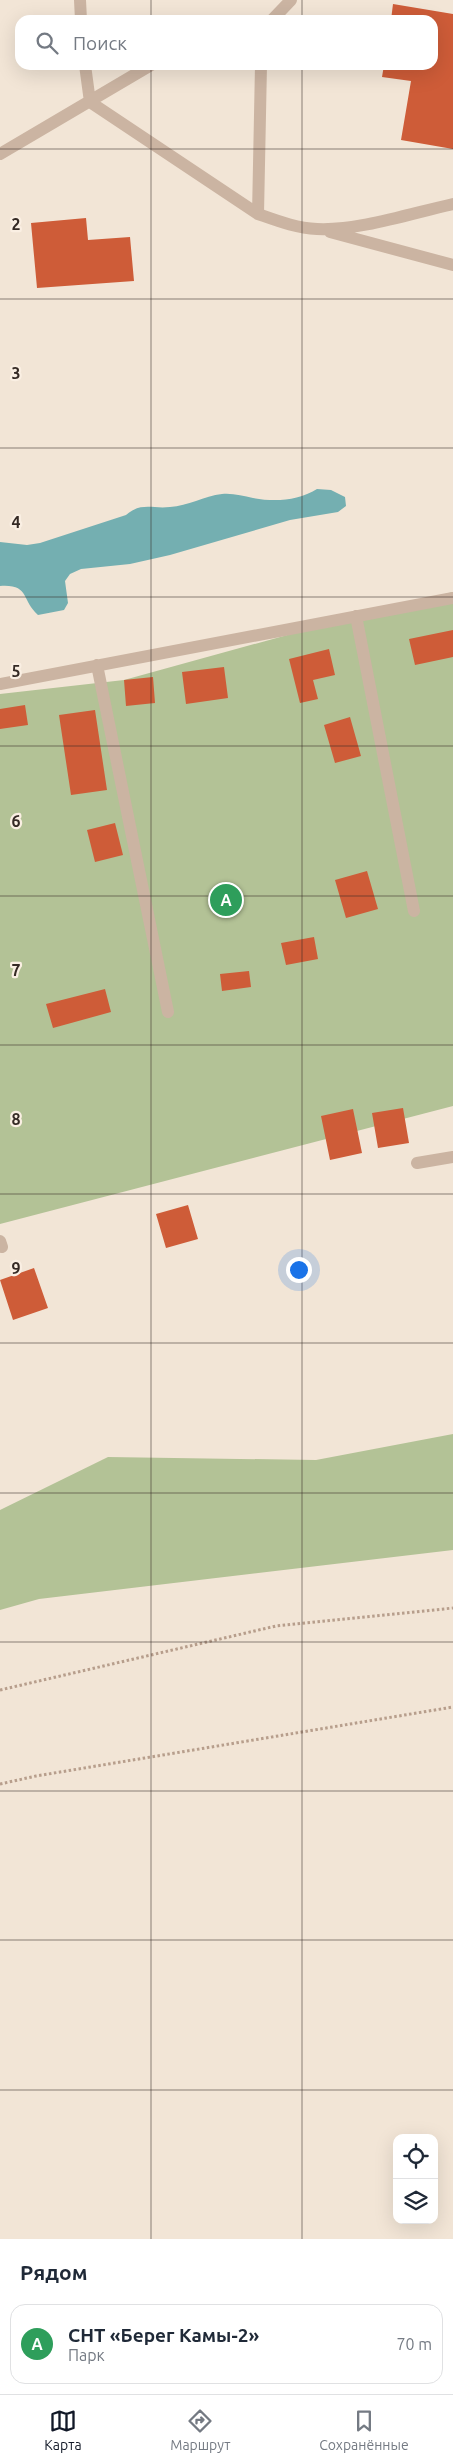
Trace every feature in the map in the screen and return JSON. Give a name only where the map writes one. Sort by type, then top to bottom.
[{"type":"lane","points":[[80,0],[81,15]]},
{"type":"lane","points":[[277,15],[291,0]]},
{"type":"lane","points":[[86,70],[90,102],[258,214],[290,225],[317,229],[453,265]]},
{"type":"lane","points":[[0,154],[143,70]]},
{"type":"lane","points":[[258,214],[260,70]]},
{"type":"lane","points":[[317,229],[345,228],[453,204]]},
{"type":"lane","points":[[0,684],[453,598]]},
{"type":"lane","points":[[356,616],[414,911]]},
{"type":"lane","points":[[97,666],[168,1012]]},
{"type":"lane","points":[[417,1163],[453,1157]]},
{"type":"path","points":[[0,1690],[276,1626],[453,1608]]},
{"type":"path","points":[[0,1784],[36,1776],[453,1707]]},
{"type":"green space","points":[[453,592],[453,1106],[0,1224],[0,694],[124,680],[356,616]]},
{"type":"green space","points":[[453,1434],[453,1550],[39,1599],[0,1610],[0,1510],[108,1457],[316,1460]]},
{"type":"water","points":[[317,489],[331,490],[345,497],[346,506],[338,512],[290,520],[170,555],[130,564],[81,569],[70,574],[65,581],[68,603],[64,610],[38,615],[21,590],[10,586],[0,586],[0,542],[27,545],[40,543],[126,515],[142,507],[177,506],[222,494],[234,494],[269,500],[286,500],[302,496]]},
{"type":"building","points":[[393,4],[453,14],[453,149],[401,140],[411,81],[382,77],[383,70],[438,70],[438,15],[392,15]]},
{"type":"building","points":[[86,218],[88,240],[130,237],[134,281],[37,288],[31,223]]},
{"type":"building","points":[[453,630],[453,657],[415,665],[409,639]]},
{"type":"building","points":[[329,649],[335,675],[313,680],[318,699],[300,703],[289,659]]},
{"type":"building","points":[[224,667],[228,698],[186,704],[182,672]]},
{"type":"building","points":[[153,677],[155,703],[126,706],[124,680]]},
{"type":"building","points":[[25,705],[28,725],[0,729],[0,709]]},
{"type":"building","points":[[95,710],[107,790],[71,795],[59,715]]},
{"type":"building","points":[[350,717],[361,756],[335,763],[324,725]]},
{"type":"building","points":[[115,823],[123,855],[95,862],[87,830]]},
{"type":"building","points":[[367,871],[378,909],[346,918],[335,880]]},
{"type":"building","points":[[314,937],[318,959],[286,965],[281,943]]},
{"type":"building","points":[[249,971],[251,987],[222,991],[220,974]]},
{"type":"building","points":[[105,989],[111,1012],[53,1028],[46,1004]]},
{"type":"building","points":[[403,1108],[409,1143],[378,1148],[372,1113]]},
{"type":"building","points":[[353,1109],[362,1153],[330,1160],[321,1116]]},
{"type":"building","points":[[188,1205],[198,1239],[166,1248],[156,1214]]},
{"type":"building","points":[[34,1268],[48,1308],[13,1320],[0,1280]]},
{"type":"place","name":"СНТ «Берег Камы-2»","points":[[226,900]]}]
